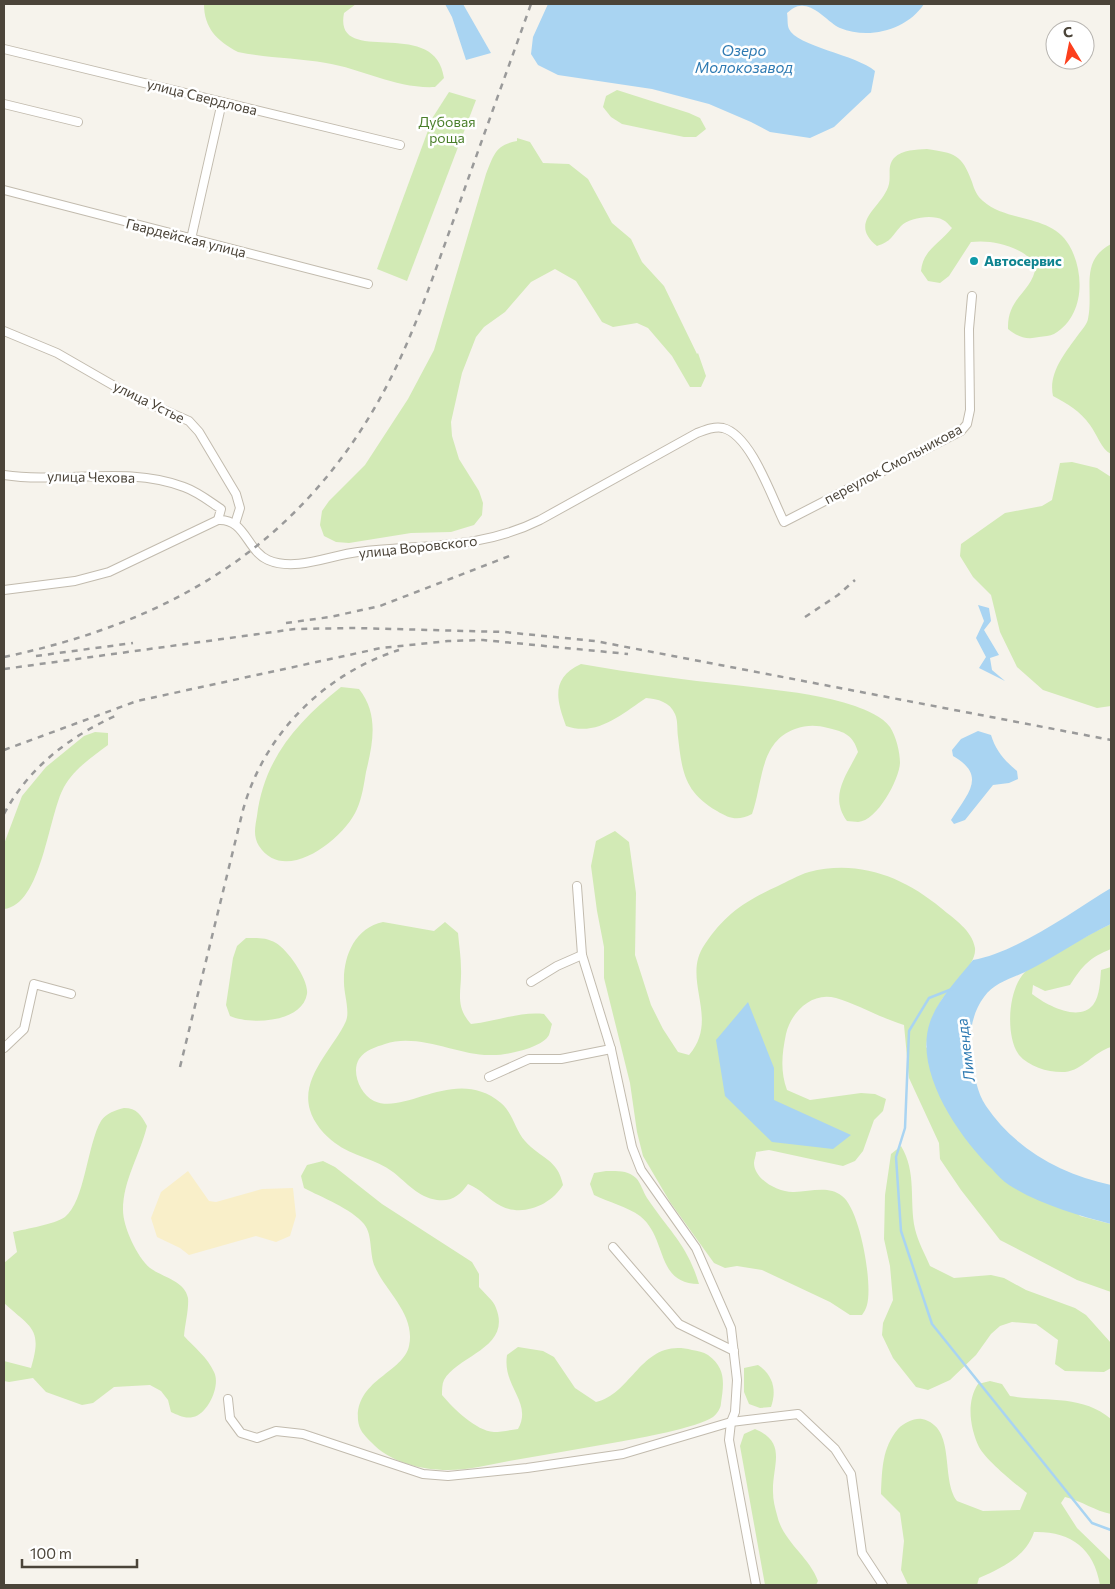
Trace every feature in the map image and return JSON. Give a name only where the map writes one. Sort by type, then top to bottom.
[{"type":"street","name":"улица Свердлова","points":[[4,48],[400,145]]},
{"type":"street","points":[[191,239],[222,102]]},
{"type":"street","points":[[4,104],[78,122]]},
{"type":"street","name":"Гвардейская улица","points":[[4,190],[368,284]]},
{"type":"street","name":"переулок Смольникова","points":[[784,522],[961,431],[967,424],[970,410],[969,329],[972,296]]},
{"type":"street","name":"улица Устье","points":[[4,331],[28,339],[57,353],[130,395],[189,421],[199,432],[236,494],[240,508],[235,524]]},
{"type":"street","name":"улица Воровского","points":[[235,524],[254,550],[268,560],[280,563],[317,561],[364,551],[463,544],[518,531],[697,433],[718,427],[732,431],[744,442],[784,522]]},
{"type":"street","name":"улица Чехова","points":[[4,475],[87,478],[128,475],[158,481],[184,487],[204,497],[220,509],[218,520]]},
{"type":"street","points":[[4,590],[57,584],[109,572],[218,520],[231,521],[235,524]]},
{"type":"street","points":[[577,886],[582,955],[611,1049],[632,1147],[641,1170],[696,1248],[731,1328],[737,1380],[735,1412],[731,1422],[729,1440],[756,1585]]},
{"type":"street","points":[[531,982],[557,966],[582,955]]},
{"type":"street","points":[[4,1048],[24,1028],[34,984],[71,994]]},
{"type":"street","points":[[489,1077],[529,1059],[561,1059],[611,1049]]},
{"type":"street","points":[[613,1247],[679,1324],[734,1351]]},
{"type":"street","points":[[228,1399],[230,1418],[241,1433],[257,1438],[276,1432],[303,1434],[423,1474],[448,1476],[527,1468],[623,1454],[731,1422],[798,1414],[836,1449],[851,1474],[862,1553],[883,1585]]},
{"type":"green space","points":[[204,4],[356,4],[344,13],[345,29],[354,38],[406,44],[423,49],[437,59],[444,78],[435,87],[421,87],[394,82],[326,63],[238,52],[213,33],[206,20]]},
{"type":"green space","points":[[617,90],[689,113],[700,118],[706,129],[696,137],[684,137],[622,124],[611,117],[603,107],[606,96]]},
{"type":"green space","name":"Дубовая роща","points":[[449,92],[476,100],[407,281],[377,269],[433,117]]},
{"type":"green space","points":[[517,138],[530,142],[543,163],[569,164],[588,179],[612,223],[631,239],[642,262],[664,286],[698,353],[706,376],[701,387],[690,387],[672,356],[648,328],[637,323],[613,327],[602,322],[576,281],[555,269],[531,282],[505,312],[484,327],[476,337],[462,373],[451,422],[452,436],[459,459],[479,491],[483,503],[482,515],[474,525],[451,532],[411,533],[349,543],[336,542],[324,536],[320,525],[322,511],[329,501],[365,465],[408,399],[434,350],[491,161],[500,148],[517,141]]},
{"type":"green space","points":[[927,149],[956,156],[965,166],[977,195],[993,208],[1051,228],[1061,235],[1069,245],[1078,268],[1079,293],[1077,305],[1072,316],[1054,334],[1026,338],[1008,329],[1012,309],[1030,282],[1036,265],[1016,249],[998,243],[971,242],[949,276],[940,283],[928,281],[921,271],[928,252],[952,228],[944,221],[938,218],[927,217],[909,221],[901,226],[889,240],[877,246],[869,237],[865,229],[866,222],[886,193],[892,161],[905,151]]},
{"type":"green space","points":[[1111,244],[1111,454],[1104,449],[1093,429],[1078,412],[1053,396],[1052,388],[1055,371],[1087,321],[1091,268],[1101,251]]},
{"type":"green space","points":[[1072,462],[1097,468],[1111,477],[1111,706],[1097,708],[1043,690],[1017,667],[1000,632],[991,595],[973,577],[960,556],[961,544],[1005,513],[1042,506],[1052,500],[1060,463]]},
{"type":"green space","points":[[581,664],[658,676],[796,692],[855,706],[879,717],[890,727],[897,744],[900,759],[896,779],[886,799],[872,815],[858,822],[847,821],[839,803],[839,795],[844,778],[858,752],[856,746],[848,735],[839,731],[819,726],[804,727],[783,735],[768,754],[752,814],[742,818],[726,816],[706,804],[691,788],[683,770],[676,716],[667,704],[659,700],[646,698],[618,717],[599,726],[577,729],[566,726],[558,698],[560,683],[571,670]]},
{"type":"green space","points":[[341,687],[359,689],[370,708],[372,719],[371,750],[363,791],[357,809],[340,833],[328,844],[313,853],[298,860],[284,861],[270,857],[259,846],[255,831],[261,796],[267,777],[275,759],[297,728]]},
{"type":"green space","points":[[95,732],[108,733],[108,745],[84,764],[64,787],[58,800],[35,876],[27,892],[17,904],[4,909],[4,844],[22,796],[46,767],[84,736]]},
{"type":"green space","points":[[615,831],[629,842],[636,893],[635,955],[651,1005],[663,1029],[678,1052],[689,1055],[698,1041],[701,1027],[702,1013],[696,971],[698,957],[705,944],[720,924],[737,909],[755,897],[797,877],[809,872],[845,868],[880,874],[912,887],[962,925],[973,942],[975,948],[974,955],[962,976],[941,1001],[931,1023],[926,1047],[1080,1216],[1111,1224],[1111,1292],[1077,1280],[1000,1240],[961,1190],[940,1159],[939,1143],[909,1078],[904,1025],[845,1001],[827,997],[819,998],[804,1005],[789,1026],[782,1062],[787,1090],[810,1100],[861,1093],[875,1094],[886,1099],[883,1111],[874,1120],[863,1151],[855,1161],[843,1166],[769,1150],[756,1152],[754,1163],[758,1175],[775,1188],[788,1192],[825,1190],[842,1196],[854,1216],[864,1248],[868,1281],[866,1308],[862,1315],[850,1315],[830,1302],[762,1270],[737,1266],[725,1268],[714,1263],[670,1202],[643,1156],[637,1132],[630,1083],[604,978],[604,947],[591,866],[596,841]]},
{"type":"green space","points":[[383,922],[434,931],[445,922],[458,933],[461,965],[460,998],[462,1010],[471,1024],[535,1013],[544,1014],[552,1024],[549,1035],[539,1044],[524,1050],[499,1055],[481,1055],[412,1041],[398,1041],[382,1045],[367,1051],[359,1059],[356,1070],[361,1088],[369,1098],[387,1104],[432,1093],[466,1089],[484,1093],[501,1103],[525,1141],[553,1164],[561,1176],[563,1185],[558,1192],[544,1203],[527,1209],[509,1209],[497,1204],[468,1184],[459,1194],[451,1199],[437,1200],[424,1196],[393,1172],[335,1143],[323,1133],[314,1119],[308,1098],[310,1086],[314,1074],[341,1031],[347,1017],[344,973],[349,953],[358,937],[365,930]]},
{"type":"green space","points":[[1111,924],[1111,949],[1087,963],[1070,985],[1045,991],[1033,985],[1032,994],[1053,1007],[1062,1010],[1079,1012],[1087,1010],[1093,1005],[1097,997],[1101,970],[1111,967],[1111,1047],[1071,1071],[1046,1070],[1028,1063],[1019,1055],[1015,1047],[1010,1025],[1012,1001],[1019,980],[1030,968]]},
{"type":"green space","points":[[246,938],[265,939],[276,943],[297,966],[305,981],[307,994],[303,1004],[296,1011],[286,1016],[262,1021],[239,1019],[230,1016],[226,1005],[233,958],[237,946]]},
{"type":"green space","points":[[124,1108],[132,1109],[138,1113],[147,1126],[126,1188],[123,1210],[125,1225],[140,1257],[145,1263],[150,1268],[178,1283],[186,1292],[188,1302],[184,1336],[208,1362],[216,1378],[212,1398],[208,1405],[204,1411],[193,1417],[184,1417],[171,1412],[168,1400],[161,1391],[150,1385],[114,1387],[93,1403],[82,1405],[46,1392],[33,1378],[9,1382],[4,1381],[4,1361],[31,1368],[36,1344],[35,1336],[28,1324],[4,1303],[4,1263],[17,1252],[13,1232],[48,1224],[65,1217],[77,1199],[96,1131],[101,1121],[108,1114]]},
{"type":"green space","points":[[901,1146],[906,1156],[911,1176],[915,1229],[930,1266],[954,1278],[991,1275],[1004,1278],[1026,1290],[1075,1308],[1086,1315],[1111,1343],[1111,1368],[1104,1372],[1065,1371],[1055,1364],[1058,1340],[1036,1324],[1012,1322],[1000,1326],[991,1334],[976,1355],[950,1380],[928,1390],[916,1387],[893,1358],[882,1335],[883,1323],[893,1300],[890,1266],[884,1239],[885,1195],[891,1154]]},
{"type":"green space","points":[[323,1161],[335,1167],[382,1204],[472,1262],[479,1274],[479,1287],[495,1305],[499,1322],[497,1333],[481,1350],[451,1371],[444,1380],[442,1395],[459,1412],[480,1428],[494,1432],[518,1429],[522,1419],[522,1411],[509,1376],[507,1355],[518,1347],[543,1351],[554,1357],[575,1388],[596,1402],[609,1397],[620,1389],[639,1368],[661,1352],[675,1348],[702,1352],[714,1360],[721,1371],[723,1389],[721,1405],[718,1411],[713,1417],[705,1421],[667,1432],[471,1468],[438,1470],[406,1464],[387,1455],[378,1449],[361,1430],[358,1420],[359,1406],[371,1386],[405,1355],[409,1346],[408,1324],[399,1304],[375,1267],[369,1234],[364,1224],[344,1208],[304,1188],[301,1176],[307,1165]]},
{"type":"green space","points":[[606,1171],[626,1172],[638,1180],[647,1198],[677,1238],[689,1258],[699,1284],[685,1282],[675,1276],[668,1268],[655,1236],[649,1225],[640,1216],[594,1195],[590,1184],[594,1173]]},
{"type":"green space","points":[[758,1365],[767,1373],[772,1383],[774,1395],[771,1407],[760,1408],[749,1404],[744,1392],[744,1368]]},
{"type":"green space","points":[[990,1381],[1002,1384],[1010,1396],[1076,1402],[1100,1411],[1111,1419],[1111,1514],[1065,1497],[1061,1503],[1077,1528],[1111,1561],[1111,1585],[1100,1585],[1092,1561],[1078,1544],[1059,1535],[1047,1532],[1034,1532],[1030,1541],[1019,1555],[1004,1566],[979,1578],[977,1585],[908,1585],[901,1570],[904,1541],[900,1513],[881,1494],[886,1452],[893,1436],[900,1427],[912,1420],[922,1419],[933,1424],[940,1432],[944,1442],[949,1480],[957,1501],[983,1511],[1020,1510],[1027,1493],[1008,1478],[988,1458],[979,1447],[973,1432],[971,1407],[974,1391],[978,1384]]},
{"type":"green space","points":[[755,1429],[772,1441],[775,1448],[776,1464],[773,1495],[777,1515],[780,1525],[790,1541],[814,1572],[818,1581],[816,1585],[765,1585],[740,1446],[744,1434]]},
{"type":"sand","points":[[188,1171],[209,1201],[216,1202],[262,1189],[293,1188],[296,1216],[290,1236],[276,1242],[256,1236],[189,1255],[180,1248],[157,1237],[151,1218],[161,1192]]},
{"type":"water","points":[[445,4],[463,4],[491,53],[466,60],[452,17]]},
{"type":"water","name":"Озеро Молокозавод","points":[[548,4],[924,4],[917,13],[898,26],[875,33],[863,33],[840,28],[809,7],[797,6],[787,13],[788,27],[794,35],[815,46],[855,60],[875,71],[871,92],[834,127],[810,138],[770,132],[709,104],[652,89],[558,75],[538,65],[531,54],[533,37]]},
{"type":"water","points":[[978,605],[989,608],[991,621],[984,630],[999,655],[990,658],[992,670],[1005,681],[979,668],[986,657],[976,638],[984,621]]},
{"type":"water","points":[[978,731],[991,735],[1001,755],[1017,771],[1018,779],[1009,783],[993,785],[965,820],[954,824],[951,820],[968,794],[972,778],[970,771],[964,763],[953,756],[952,750],[961,739]]},
{"type":"water","name":"Лименда","points":[[1111,888],[1111,924],[988,992],[973,1019],[970,1043],[978,1089],[986,1106],[1011,1135],[1041,1158],[1074,1174],[1111,1185],[1111,1224],[1072,1213],[1033,1198],[998,1176],[966,1139],[942,1102],[933,1082],[926,1041],[930,1022],[938,1005],[973,960],[990,956],[1026,940]]},
{"type":"water","points":[[748,1002],[774,1068],[774,1100],[851,1135],[833,1149],[772,1142],[725,1096],[716,1040]]},
{"type":"waterway","points":[[952,989],[929,998],[909,1031],[905,1128],[896,1157],[901,1231],[932,1324],[1092,1523],[1111,1530]]},
{"type":"railway","points":[[4,657],[63,642],[119,624],[171,600],[220,572],[265,539],[307,500],[344,454],[378,402],[401,357],[438,263],[531,4]]},
{"type":"railway","points":[[286,623],[330,617],[380,606],[512,555]]},
{"type":"railway","points":[[805,617],[838,595],[855,580]]},
{"type":"railway","points":[[4,669],[295,629],[356,628],[504,632],[595,641],[1111,740]]},
{"type":"railway","points":[[4,750],[137,701],[381,648],[448,641],[483,640],[628,654]]},
{"type":"railway","points":[[36,656],[133,643]]},
{"type":"railway","points":[[180,1067],[243,810],[253,782],[266,756],[282,732],[322,691],[346,674],[399,650]]},
{"type":"railway","points":[[4,814],[25,782],[52,755],[83,733],[117,715]]},
{"type":"place","name":"Автосервис","points":[[974,261]]}]
